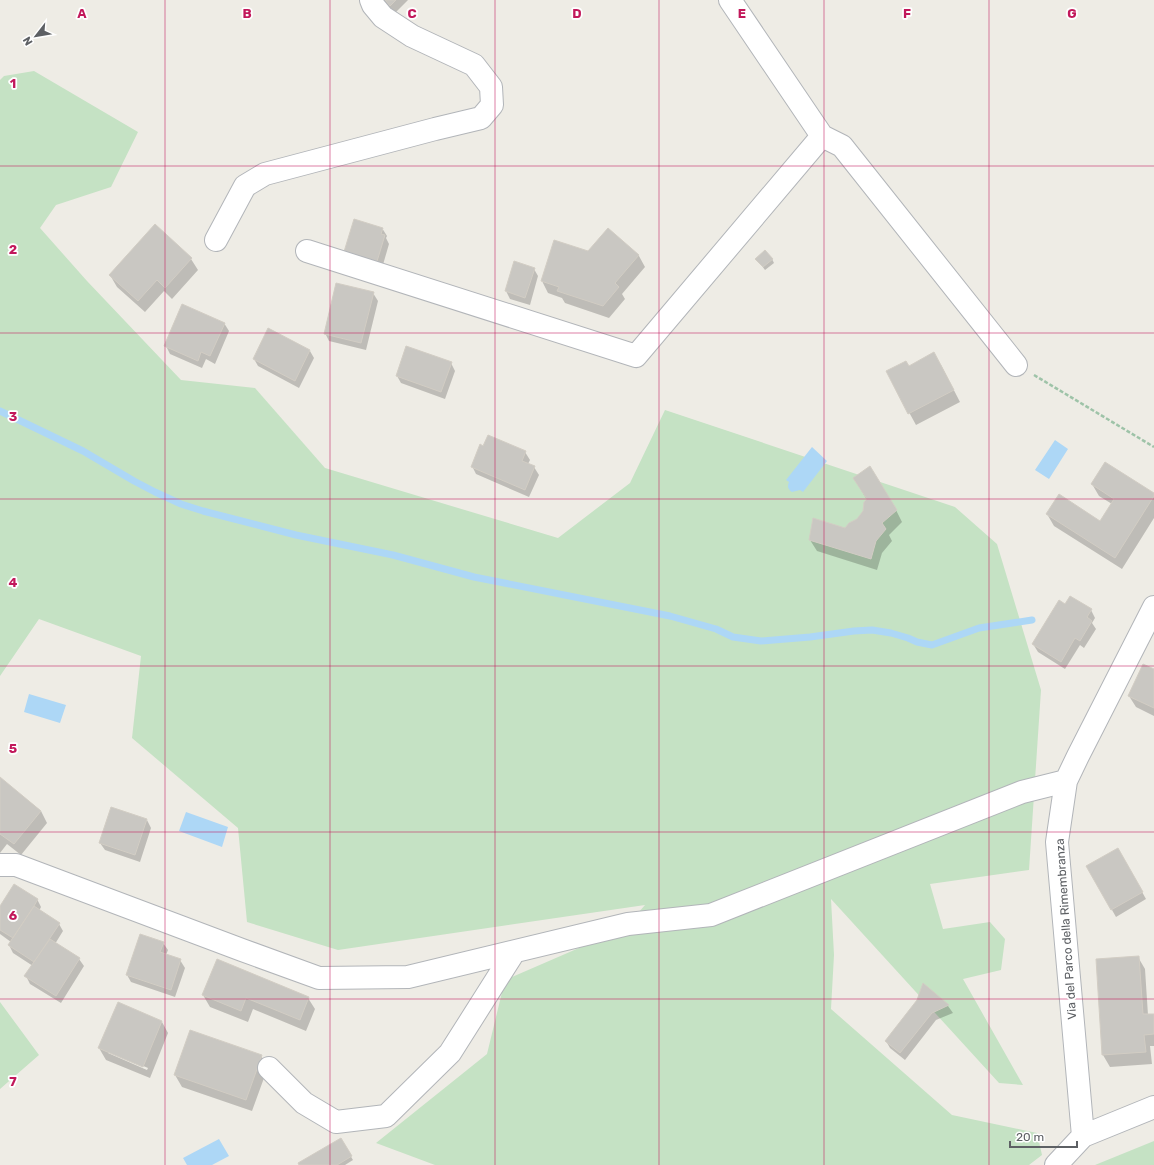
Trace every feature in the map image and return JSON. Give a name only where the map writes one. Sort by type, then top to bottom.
[{"type":"street","points":[[216,240],[245,186],[265,174],[434,129],[482,118],[492,105],[491,87],[474,65],[412,36],[383,17],[373,5],[371,0]]},
{"type":"street","points":[[730,0],[822,136],[842,146],[1016,365]]},
{"type":"street","points":[[307,251],[636,356],[822,136]]},
{"type":"street","name":"Via del Parco della Rimembranza","points":[[1083,1136],[1057,842],[1066,781],[1154,607]]},
{"type":"street","points":[[8,865],[320,978],[408,977],[628,924],[711,915],[1022,792],[1066,781]]},
{"type":"street","points":[[269,1068],[304,1103],[336,1122],[386,1116],[450,1053],[514,952]]},
{"type":"street","points":[[1056,1165],[1083,1136],[1154,1107]]},
{"type":"path","points":[[1016,365],[1154,447]]},
{"type":"green space","points":[[34,71],[138,132],[111,187],[56,205],[40,228],[87,281],[181,380],[255,388],[325,468],[558,538],[630,483],[665,410],[955,507],[997,544],[1041,690],[1029,870],[930,884],[943,929],[990,922],[1005,939],[1001,970],[963,979],[1023,1085],[999,1083],[831,899],[834,955],[831,1009],[952,1115],[1037,1133],[1042,1155],[1029,1165],[435,1165],[376,1143],[487,1054],[505,980],[625,928],[645,905],[338,950],[247,922],[238,828],[132,738],[141,656],[39,619],[0,676],[0,80],[4,76]]},
{"type":"green space","points":[[0,1002],[39,1055],[0,1089]]},
{"type":"green space","points":[[1154,1141],[1154,1165],[1095,1165]]},
{"type":"water","points":[[1055,440],[1068,449],[1049,479],[1035,470]]},
{"type":"water","points":[[812,447],[827,461],[803,492],[800,490],[792,492],[788,488],[789,482],[786,480]]},
{"type":"water","points":[[29,694],[66,705],[60,723],[24,712]]},
{"type":"water","points":[[186,812],[228,827],[222,847],[179,831]]},
{"type":"water","points":[[219,1139],[229,1156],[212,1165],[187,1165],[183,1158]]},
{"type":"building","points":[[385,0],[396,0],[390,6]]},
{"type":"building","points":[[354,219],[383,228],[381,234],[385,235],[375,268],[343,255]]},
{"type":"building","points":[[155,224],[192,258],[165,288],[157,280],[138,301],[109,275]]},
{"type":"building","points":[[608,228],[639,255],[615,283],[619,287],[603,306],[557,291],[559,287],[541,281],[554,240],[588,251]]},
{"type":"building","points":[[765,250],[773,259],[763,267],[755,259]]},
{"type":"building","points":[[514,261],[535,268],[525,298],[505,291]]},
{"type":"building","points":[[336,283],[374,292],[361,343],[324,334]]},
{"type":"building","points":[[182,304],[225,323],[210,356],[201,352],[198,361],[164,346]]},
{"type":"building","points":[[268,328],[310,350],[295,381],[253,359]]},
{"type":"building","points":[[406,346],[452,362],[441,392],[396,376]]},
{"type":"building","points":[[934,352],[954,390],[908,414],[886,371],[906,361],[909,366]]},
{"type":"building","points":[[488,435],[526,451],[522,461],[535,466],[525,490],[471,467],[480,444],[483,446]]},
{"type":"building","points":[[1105,462],[1154,493],[1154,496],[1115,558],[1046,514],[1059,494],[1100,521],[1114,499],[1091,484]]},
{"type":"building","points":[[870,466],[897,510],[882,523],[886,529],[876,541],[871,559],[809,540],[813,518],[845,528],[849,523],[857,519],[863,511],[864,502],[867,499],[853,478]]},
{"type":"building","points":[[1070,596],[1092,609],[1087,617],[1092,621],[1080,641],[1075,638],[1061,662],[1032,644],[1059,600],[1065,604]]},
{"type":"building","points":[[1143,664],[1154,669],[1154,708],[1128,696]]},
{"type":"building","points":[[0,777],[41,811],[14,844],[0,834]]},
{"type":"building","points":[[111,807],[147,819],[135,855],[99,843]]},
{"type":"building","points":[[1118,848],[1143,892],[1111,910],[1086,866]]},
{"type":"building","points":[[14,884],[38,899],[13,938],[0,930],[0,906]]},
{"type":"building","points":[[34,906],[60,923],[34,962],[8,945]]},
{"type":"building","points":[[140,934],[164,942],[160,952],[181,959],[171,990],[126,975]]},
{"type":"building","points":[[50,939],[80,958],[56,996],[24,976]]},
{"type":"building","points":[[1139,956],[1143,1014],[1154,1014],[1154,1034],[1144,1035],[1146,1052],[1102,1055],[1096,959]]},
{"type":"building","points":[[217,959],[309,997],[300,1020],[246,998],[241,1011],[202,995]]},
{"type":"building","points":[[923,983],[949,1005],[932,1013],[900,1053],[885,1041],[917,1000]]},
{"type":"building","points":[[118,1002],[162,1021],[143,1067],[98,1048]]},
{"type":"building","points":[[190,1030],[262,1055],[246,1100],[174,1075]]},
{"type":"building","points":[[341,1138],[352,1156],[337,1165],[299,1165],[298,1163]]},
{"type":"waterway","points":[[0,411],[83,451],[155,492],[181,504],[203,511],[296,535],[393,555],[474,577],[670,616],[716,629],[733,637],[761,641],[872,630],[891,633],[917,642],[932,645],[979,628],[1032,620]]}]
